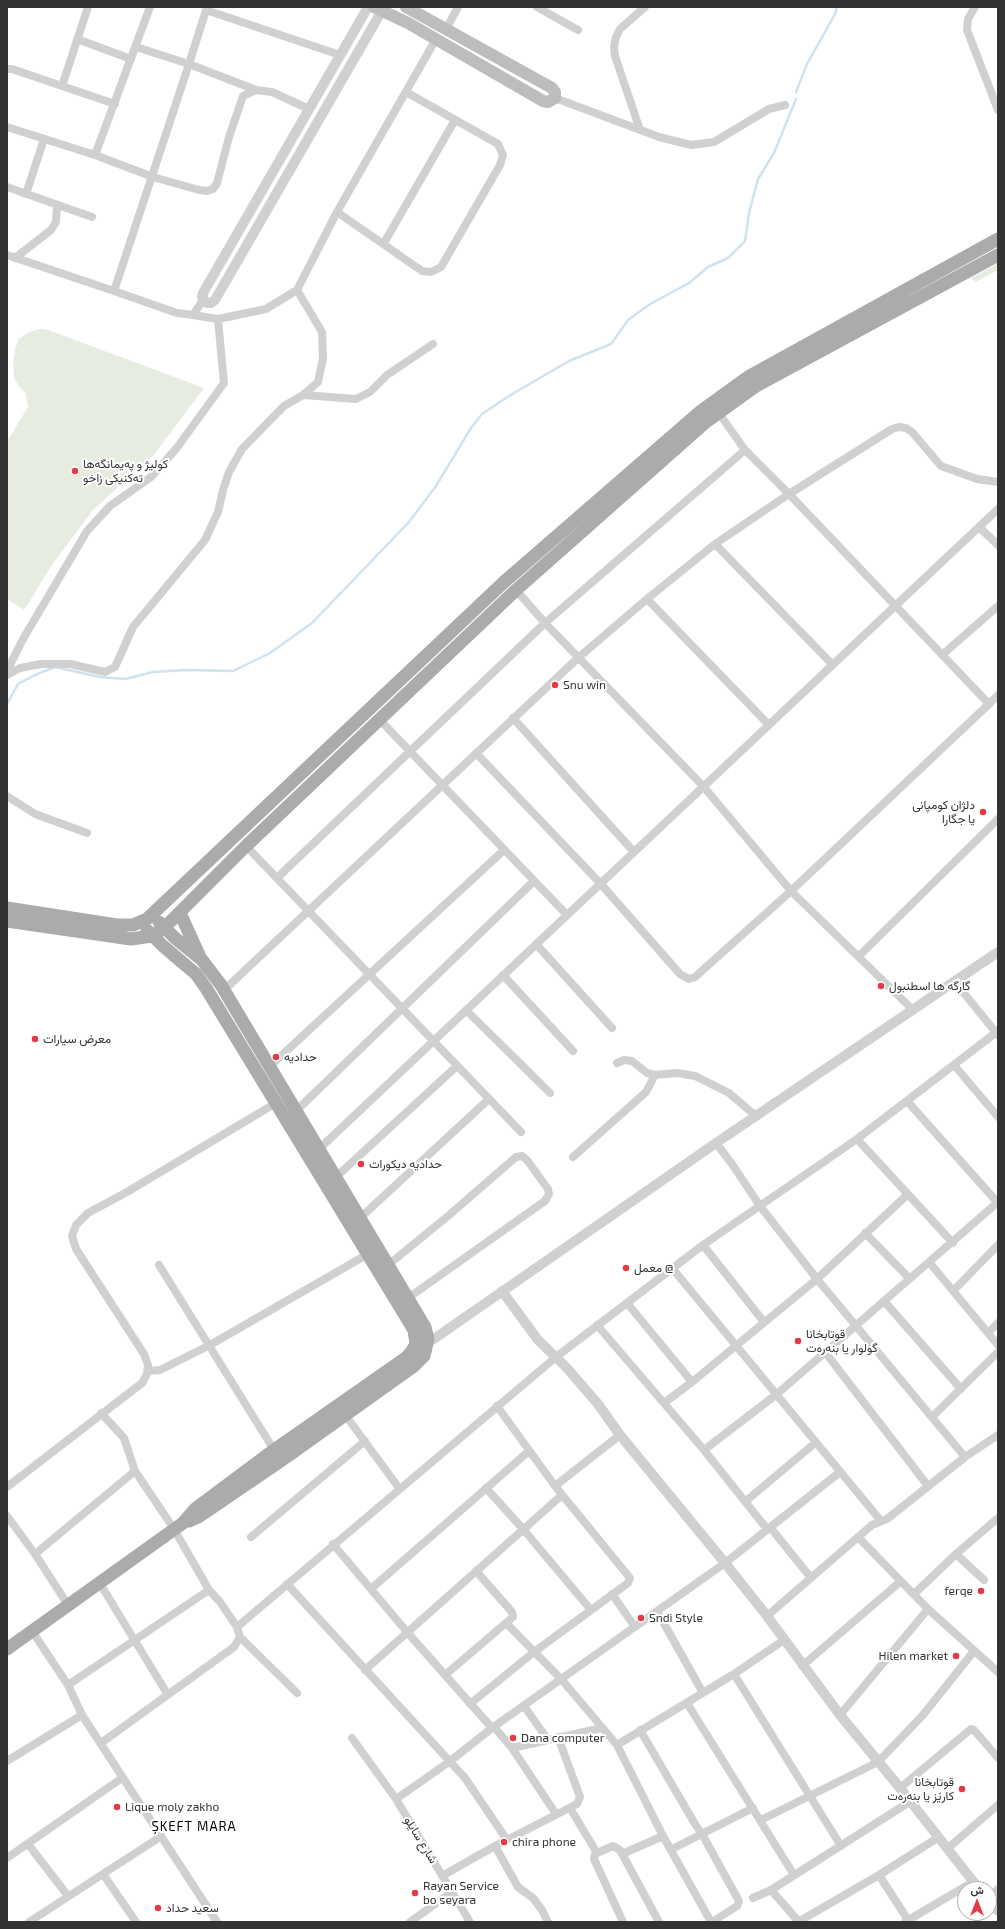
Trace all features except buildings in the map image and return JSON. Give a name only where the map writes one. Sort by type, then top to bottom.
[{"type":"main road","points":[[380,8],[543,101],[548,102],[555,98],[555,92],[552,88],[406,7]]},
{"type":"main road","points":[[7,908],[117,925],[133,925],[147,919],[504,582],[706,407],[748,377],[998,238]]},
{"type":"main road","points":[[7,921],[121,939],[138,939],[152,936],[164,928],[246,846],[516,590],[718,412],[756,386],[998,255]]},
{"type":"main road","points":[[178,1526],[196,1519],[346,1416],[418,1363],[424,1356],[422,1344],[425,1327],[224,990],[202,960],[180,913]]},
{"type":"main road","points":[[147,919],[164,928],[202,960]]},
{"type":"main road","points":[[147,919],[152,936],[190,969],[206,988],[422,1344]]},
{"type":"main road","points":[[190,969],[202,960]]},
{"type":"main road","points":[[7,1649],[178,1526],[191,1512],[274,1450],[407,1357],[412,1351],[422,1344]]},
{"type":"street","points":[[62,86],[88,7]]},
{"type":"street","points":[[96,155],[150,7]]},
{"type":"street","points":[[193,315],[203,300],[203,293],[368,7]]},
{"type":"street","points":[[446,29],[458,7]]},
{"type":"street","points":[[537,7],[578,30]]},
{"type":"street","points":[[640,130],[615,56],[614,47],[616,37],[620,29],[645,7]]},
{"type":"street","points":[[976,7],[968,19],[967,30],[998,110]]},
{"type":"street","points":[[203,300],[209,303],[215,300],[380,8]]},
{"type":"street","points":[[114,291],[153,177],[206,9],[340,55]]},
{"type":"street","points":[[77,39],[131,59]]},
{"type":"street","points":[[11,256],[177,312],[218,319],[266,309],[297,290],[337,212],[436,39]]},
{"type":"street","points":[[136,47],[189,64],[256,90],[272,92],[309,108]]},
{"type":"street","points":[[7,69],[12,69],[115,104]]},
{"type":"street","points":[[7,127],[96,155],[153,177],[199,190],[213,189],[217,183],[229,137],[243,96],[256,90]]},
{"type":"street","points":[[337,212],[384,243],[422,271],[431,272],[441,267],[496,172],[503,155],[498,144],[406,92]]},
{"type":"street","points":[[555,98],[681,144],[703,145],[714,142],[730,134],[769,109],[784,105]]},
{"type":"street","points":[[384,243],[455,120]]},
{"type":"street","points":[[26,194],[44,139]]},
{"type":"street","points":[[7,187],[92,216]]},
{"type":"street","points":[[11,256],[51,230],[56,222],[57,204]]},
{"type":"street","points":[[7,675],[20,668],[41,664],[70,664],[101,672],[112,670],[133,627],[205,540],[218,512],[229,472],[242,449],[284,406],[303,395],[318,382],[323,358],[322,332],[297,290]]},
{"type":"street","points":[[7,671],[23,639],[87,531],[110,506],[151,477],[176,449],[224,383],[218,319]]},
{"type":"street","points":[[303,395],[356,399],[370,392],[387,375],[433,344]]},
{"type":"street","points":[[718,412],[745,450],[789,494],[989,704]]},
{"type":"street","points":[[224,990],[309,912],[578,658],[647,599],[716,544],[789,494],[892,429],[899,427],[906,428],[912,432],[941,466],[977,479],[998,482]]},
{"type":"street","points":[[278,877],[545,623],[745,450]]},
{"type":"street","points":[[319,1149],[768,724],[998,509]]},
{"type":"street","points":[[979,527],[998,545]]},
{"type":"street","points":[[716,544],[832,664]]},
{"type":"street","points":[[516,590],[578,658],[703,786],[791,891],[913,1010]]},
{"type":"street","points":[[647,599],[768,724]]},
{"type":"street","points":[[942,655],[998,606]]},
{"type":"street","points":[[476,753],[600,883],[680,974],[689,979],[695,977],[791,891],[998,696]]},
{"type":"street","points":[[514,718],[634,852]]},
{"type":"street","points":[[379,719],[567,915]]},
{"type":"street","points":[[7,796],[35,814],[87,833]]},
{"type":"street","points":[[859,956],[998,820]]},
{"type":"street","points":[[246,846],[278,877],[309,912],[521,1132]]},
{"type":"street","points":[[269,1067],[504,850]]},
{"type":"street","points":[[296,1111],[534,881]]},
{"type":"street","points":[[536,944],[612,1028]]},
{"type":"street","points":[[422,1344],[998,952]]},
{"type":"street","points":[[503,975],[573,1051]]},
{"type":"street","points":[[237,1627],[399,1488],[556,1357],[703,1245],[857,1139],[997,1033],[954,982]]},
{"type":"street","points":[[466,1010],[550,1093]]},
{"type":"street","points":[[617,1063],[624,1060],[632,1061],[647,1073],[655,1075],[677,1073],[699,1078],[729,1093],[756,1116]]},
{"type":"street","points":[[954,1065],[998,1117]]},
{"type":"street","points":[[336,1177],[458,1066]]},
{"type":"street","points":[[573,1156],[646,1092],[655,1075]]},
{"type":"street","points":[[360,1218],[490,1099]]},
{"type":"street","points":[[704,1450],[777,1394],[909,1278],[953,1243],[998,1203],[907,1101]]},
{"type":"street","points":[[7,1487],[101,1413],[142,1383],[148,1371],[147,1360],[144,1354],[76,1249],[72,1236],[76,1225],[88,1213],[134,1188],[276,1102]]},
{"type":"street","points":[[857,1139],[907,1195],[953,1243]]},
{"type":"street","points":[[716,1144],[732,1164],[760,1206],[816,1279],[965,1457]]},
{"type":"street","points":[[388,1264],[448,1216],[516,1157],[522,1156],[527,1160],[548,1189],[549,1194],[545,1201],[408,1298]]},
{"type":"street","points":[[664,1403],[692,1382],[816,1279],[907,1195]]},
{"type":"street","points":[[865,1233],[909,1278]]},
{"type":"street","points":[[703,1245],[764,1322]]},
{"type":"street","points":[[953,1291],[998,1245]]},
{"type":"street","points":[[148,1371],[160,1370],[210,1345],[368,1254]]},
{"type":"street","points":[[929,1262],[998,1345]]},
{"type":"street","points":[[159,1265],[274,1450]]},
{"type":"street","points":[[672,1268],[737,1345],[815,1443],[881,1521]]},
{"type":"street","points":[[502,1291],[538,1340],[556,1357],[598,1404],[620,1435],[768,1616],[802,1666],[840,1715],[911,1801],[972,1881]]},
{"type":"street","points":[[884,1301],[961,1389]]},
{"type":"street","points":[[627,1303],[692,1382]]},
{"type":"street","points":[[988,1333],[998,1322]]},
{"type":"street","points":[[597,1325],[811,1578]]},
{"type":"street","points":[[825,1352],[928,1486]]},
{"type":"street","points":[[932,1417],[998,1352]]},
{"type":"street","points":[[470,1704],[534,1652],[628,1583],[629,1575],[562,1495],[497,1406]]},
{"type":"street","points":[[101,1413],[124,1438],[135,1471],[178,1526],[209,1590],[220,1602],[237,1627],[240,1637],[297,1693]]},
{"type":"street","points":[[346,1416],[399,1488]]},
{"type":"street","points":[[768,1616],[872,1525],[887,1519],[965,1457],[998,1434]]},
{"type":"street","points":[[555,1486],[620,1435]]},
{"type":"street","points":[[251,1537],[365,1441]]},
{"type":"street","points":[[746,1501],[815,1443]]},
{"type":"street","points":[[372,1588],[529,1451]]},
{"type":"street","points":[[35,1554],[135,1471]]},
{"type":"street","points":[[396,1799],[725,1563],[840,1472]]},
{"type":"street","points":[[486,1488],[523,1529],[590,1610]]},
{"type":"street","points":[[365,1670],[562,1495]]},
{"type":"street","points":[[7,1516],[35,1554],[68,1605]]},
{"type":"street","points":[[914,1594],[956,1554],[998,1518]]},
{"type":"street","points":[[858,1537],[928,1609],[998,1672]]},
{"type":"street","points":[[333,1544],[372,1588],[406,1632],[470,1704],[512,1748],[556,1814]]},
{"type":"street","points":[[956,1554],[984,1580]]},
{"type":"street","points":[[445,1675],[513,1617],[513,1613],[476,1571]]},
{"type":"street","points":[[802,1666],[901,1581]]},
{"type":"street","points":[[99,1582],[168,1695]]},
{"type":"street","points":[[287,1584],[470,1784],[507,1840]]},
{"type":"street","points":[[68,1685],[209,1590]]},
{"type":"street","points":[[612,1594],[635,1627]]},
{"type":"street","points":[[840,1715],[928,1609]]},
{"type":"street","points":[[657,1611],[703,1693]]},
{"type":"street","points":[[506,1623],[562,1680],[617,1745],[664,1836],[712,1922],[737,1906],[739,1900],[702,1834],[640,1730]]},
{"type":"street","points":[[32,1630],[68,1685],[82,1715],[160,1837],[217,1922]]},
{"type":"street","points":[[101,1743],[234,1647],[240,1637]]},
{"type":"street","points":[[617,1745],[734,1674],[784,1640]]},
{"type":"street","points":[[761,1820],[878,1762],[923,1715],[974,1651]]},
{"type":"street","points":[[734,1674],[841,1846]]},
{"type":"street","points":[[687,1703],[794,1875]]},
{"type":"street","points":[[524,1706],[548,1740]]},
{"type":"street","points":[[7,1761],[82,1715]]},
{"type":"street","points":[[512,1748],[602,1728]]},
{"type":"street","points":[[900,1788],[971,1730],[974,1730],[998,1758]]},
{"type":"street","points":[[442,1876],[495,1846],[577,1804],[580,1797],[558,1737]]},
{"type":"street","name":"شارع سايلو","points":[[352,1738],[396,1799],[470,1922]]},
{"type":"street","points":[[7,1858],[122,1778]]},
{"type":"street","points":[[753,1898],[770,1890],[911,1801]]},
{"type":"street","points":[[948,1848],[998,1805]]},
{"type":"street","points":[[570,1808],[597,1853]]},
{"type":"street","points":[[672,1850],[753,1808]]},
{"type":"street","points":[[622,1854],[664,1836]]},
{"type":"street","points":[[29,1922],[160,1837]]},
{"type":"street","points":[[770,1890],[799,1922],[879,1875],[939,1837]]},
{"type":"street","points":[[28,1844],[68,1896]]},
{"type":"street","points":[[495,1846],[518,1888],[533,1898],[542,1910],[548,1922]]},
{"type":"street","points":[[624,1922],[594,1859],[594,1856],[597,1853],[613,1846],[618,1848],[622,1854],[659,1922]]},
{"type":"street","points":[[103,1874],[136,1922]]},
{"type":"street","points":[[879,1875],[907,1921],[957,1896]]},
{"type":"street","points":[[410,1922],[452,1892]]},
{"type":"shaded area","points":[[997,264],[998,270],[976,282],[971,278]]},
{"type":"shaded area","name":"كوليژ و په‌يمانگه‌ها ته‌كنيكى زاخو","points":[[41,329],[48,330],[204,388],[153,456],[93,510],[54,562],[24,610],[7,599],[7,442],[28,407],[26,394],[18,385],[14,377],[13,362],[15,349],[19,339],[29,332]]},
{"type":"waterway","points":[[796,92],[807,64],[835,14],[837,7]]},
{"type":"waterway","points":[[7,704],[18,684],[55,667],[100,677],[125,679],[153,672],[187,670],[233,671],[270,653],[312,623],[409,522],[436,486],[471,428],[482,414],[509,396],[569,361],[611,344],[628,320],[650,304],[689,283],[708,267],[728,258],[745,241],[749,213],[758,179],[774,153],[796,99]]},
{"type":"place","name":"كوليژ و په‌يمانگه‌ها ته‌كنيكى زاخو","points":[[75,471]]},
{"type":"place","name":"Snu win","points":[[555,685]]},
{"type":"place","name":"دلژان کومپانی یا جگارا","points":[[983,812]]},
{"type":"place","name":"گارگه ها اسطنبول","points":[[881,986]]},
{"type":"place","name":"معرض سيارات","points":[[35,1039]]},
{"type":"place","name":"حداديه","points":[[276,1057]]},
{"type":"place","name":"حداديه ديكورات","points":[[361,1164]]},
{"type":"place","name":"معمل @","points":[[626,1268]]},
{"type":"place","name":"قوتابخانا گولوار یا بنەرەت","points":[[798,1341]]},
{"type":"place","name":"ferqe","points":[[981,1591]]},
{"type":"place","name":"Sndi Style","points":[[641,1618]]},
{"type":"place","name":"Hilen market","points":[[956,1656]]},
{"type":"place","name":"Dana computer","points":[[513,1738]]},
{"type":"place","name":"قوتابخانا کارێز یا بنەرەت","points":[[962,1789]]},
{"type":"place","name":"Lique moly zakho","points":[[117,1807]]},
{"type":"place","name":"chira phone","points":[[504,1842]]},
{"type":"place","name":"Rayan Service bo seyara","points":[[415,1893]]},
{"type":"place","name":"سعيد حداد","points":[[158,1908]]},
{"type":"district","name":"ŞKEFT MARA","points":[[194,1827]]}]
